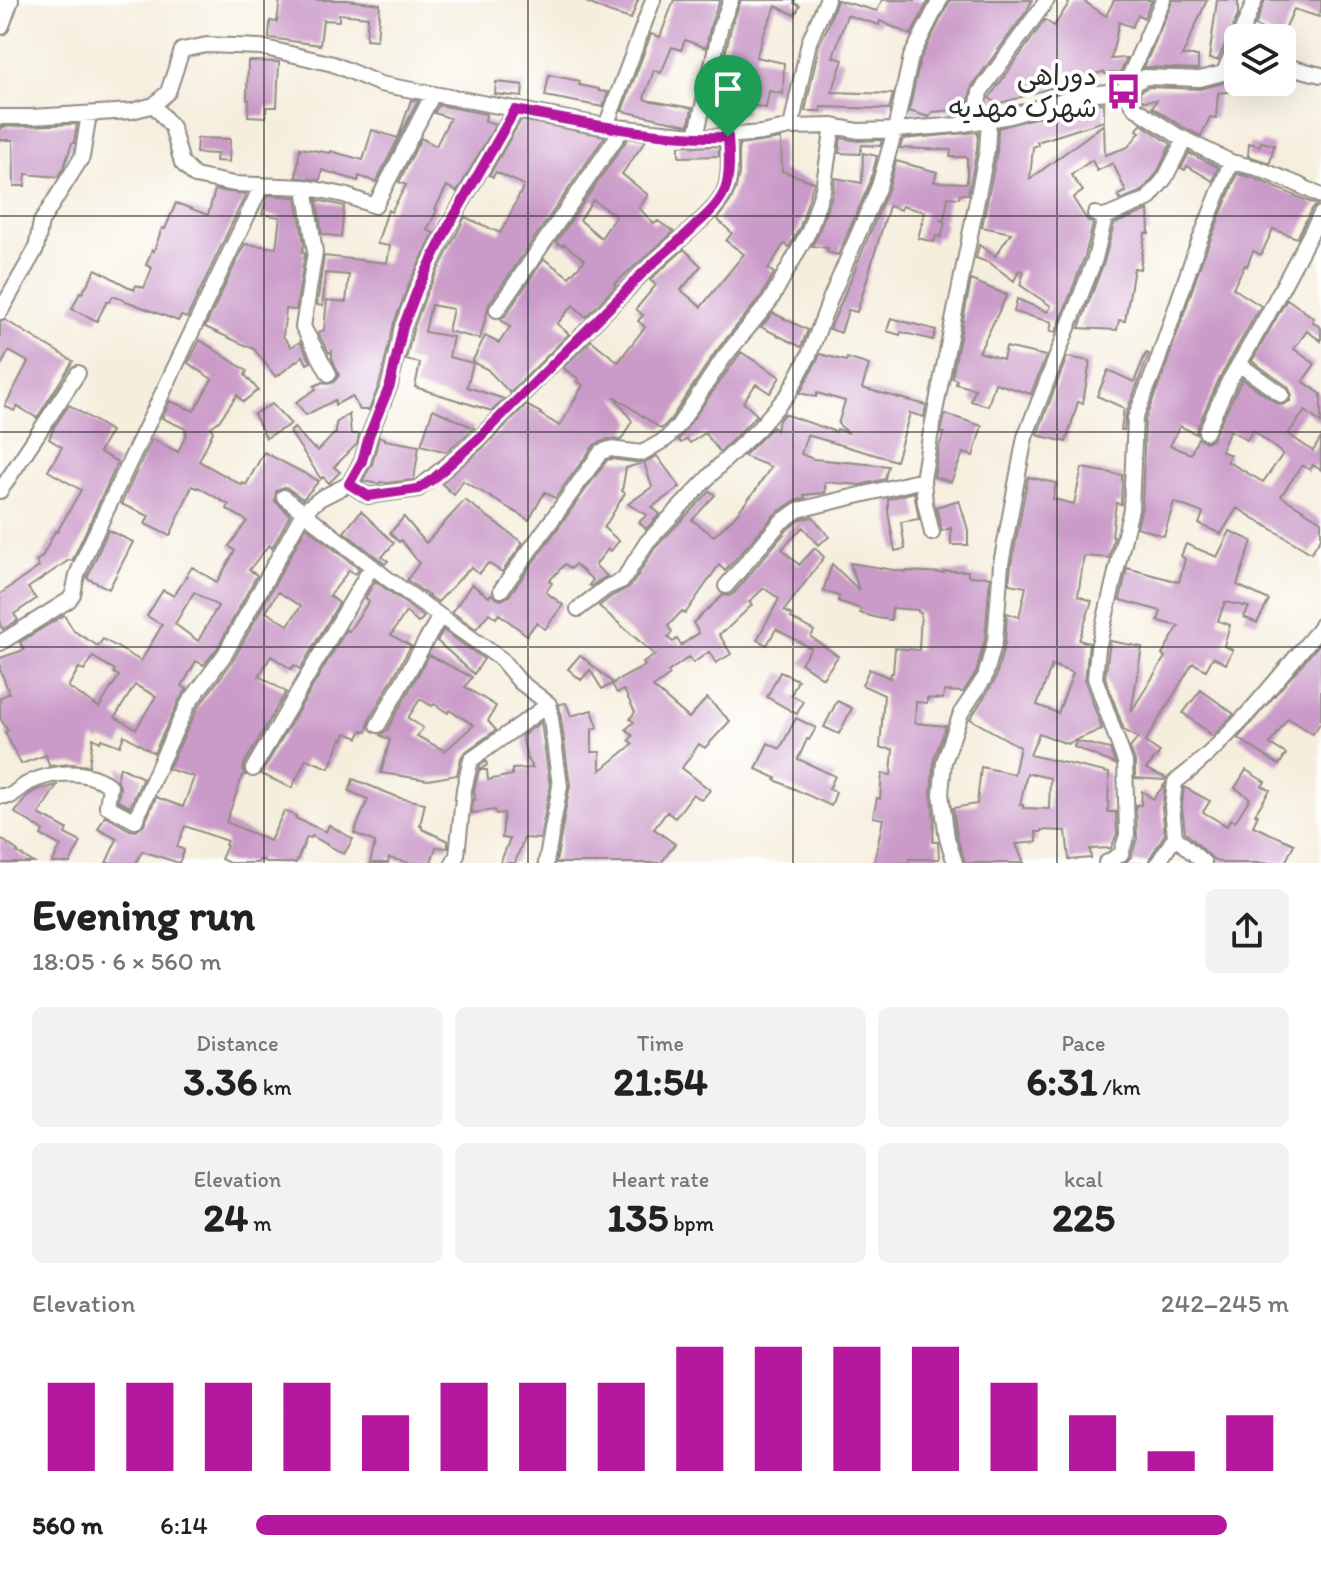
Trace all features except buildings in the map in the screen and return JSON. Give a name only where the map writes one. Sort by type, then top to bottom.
[{"type":"street","points":[[0,25],[9,0]]},
{"type":"street","points":[[606,126],[653,0]]},
{"type":"street","points":[[696,137],[721,25],[731,0]]},
{"type":"street","points":[[791,127],[809,42],[827,0]]},
{"type":"street","points":[[578,609],[607,587],[623,580],[647,542],[759,428],[789,393],[809,355],[879,186],[911,57],[940,0]]},
{"type":"street","points":[[932,533],[923,480],[987,150],[980,92],[1047,0]]},
{"type":"street","points":[[1123,91],[1163,0]]},
{"type":"street","points":[[1245,24],[1255,0]]},
{"type":"street","points":[[0,117],[132,111],[154,105],[168,92],[182,50],[207,45],[261,47],[333,64],[380,84],[606,126],[696,137],[728,137],[791,127],[895,130],[982,121],[1084,94],[1123,91],[1145,77],[1200,79],[1224,73]]},
{"type":"street","points":[[1296,69],[1321,75]]},
{"type":"street","points":[[1123,91],[1135,108],[1185,139],[1231,162],[1257,168],[1321,196]]},
{"type":"street","points":[[154,105],[172,127],[182,163],[195,176],[234,184],[305,187],[344,195],[375,206],[433,94]]},
{"type":"street","points":[[0,796],[11,796],[22,785],[65,773],[89,777],[108,783],[107,806],[135,821],[188,704],[225,654],[304,511],[321,498],[349,484],[362,461],[390,385],[403,327],[418,288],[448,227],[515,110]]},
{"type":"street","points":[[0,312],[36,249],[41,222],[82,157],[89,114]]},
{"type":"street","points":[[501,590],[601,452],[610,449],[642,453],[666,439],[724,357],[770,301],[809,231],[823,189],[833,126]]},
{"type":"street","points":[[497,310],[623,128]]},
{"type":"street","points":[[349,484],[368,496],[418,489],[477,440],[639,275],[714,208],[726,190],[728,137]]},
{"type":"street","points":[[955,863],[947,838],[941,794],[944,762],[961,713],[985,677],[995,641],[1001,564],[1025,437],[1095,259],[1100,215],[1148,199],[1165,178],[1185,139]]},
{"type":"street","points":[[1106,863],[1121,854],[1127,835],[1125,762],[1095,678],[1098,648],[1131,509],[1135,418],[1231,162]]},
{"type":"street","points":[[0,643],[69,600],[73,594],[87,551],[262,185]]},
{"type":"street","points":[[305,187],[315,252],[303,327],[329,374]]},
{"type":"street","points":[[1206,432],[1229,381],[1321,214]]},
{"type":"street","points":[[1239,364],[1282,395]]},
{"type":"street","points":[[0,491],[78,373]]},
{"type":"street","points":[[726,586],[781,522],[798,510],[923,480]]},
{"type":"street","points":[[284,497],[372,566],[501,659],[520,682],[549,704],[560,786],[546,863]]},
{"type":"street","points":[[253,769],[372,566]]},
{"type":"street","points":[[378,725],[440,616]]},
{"type":"street","points":[[1158,863],[1175,837],[1172,807],[1175,782],[1246,715],[1321,625]]},
{"type":"street","points":[[453,863],[457,855],[464,789],[471,760],[549,704]]},
{"type":"street","points":[[1175,837],[1204,863]]},
{"type":"place","name":"دوراهی شهرک مهدیه","points":[[1123,91]]},
{"type":"route","points":[[515,110],[606,126],[696,137],[728,137],[726,190],[714,208],[639,275],[477,440],[418,489],[368,496],[349,484],[362,461],[390,385],[403,327],[418,288],[448,227],[515,110]]}]
